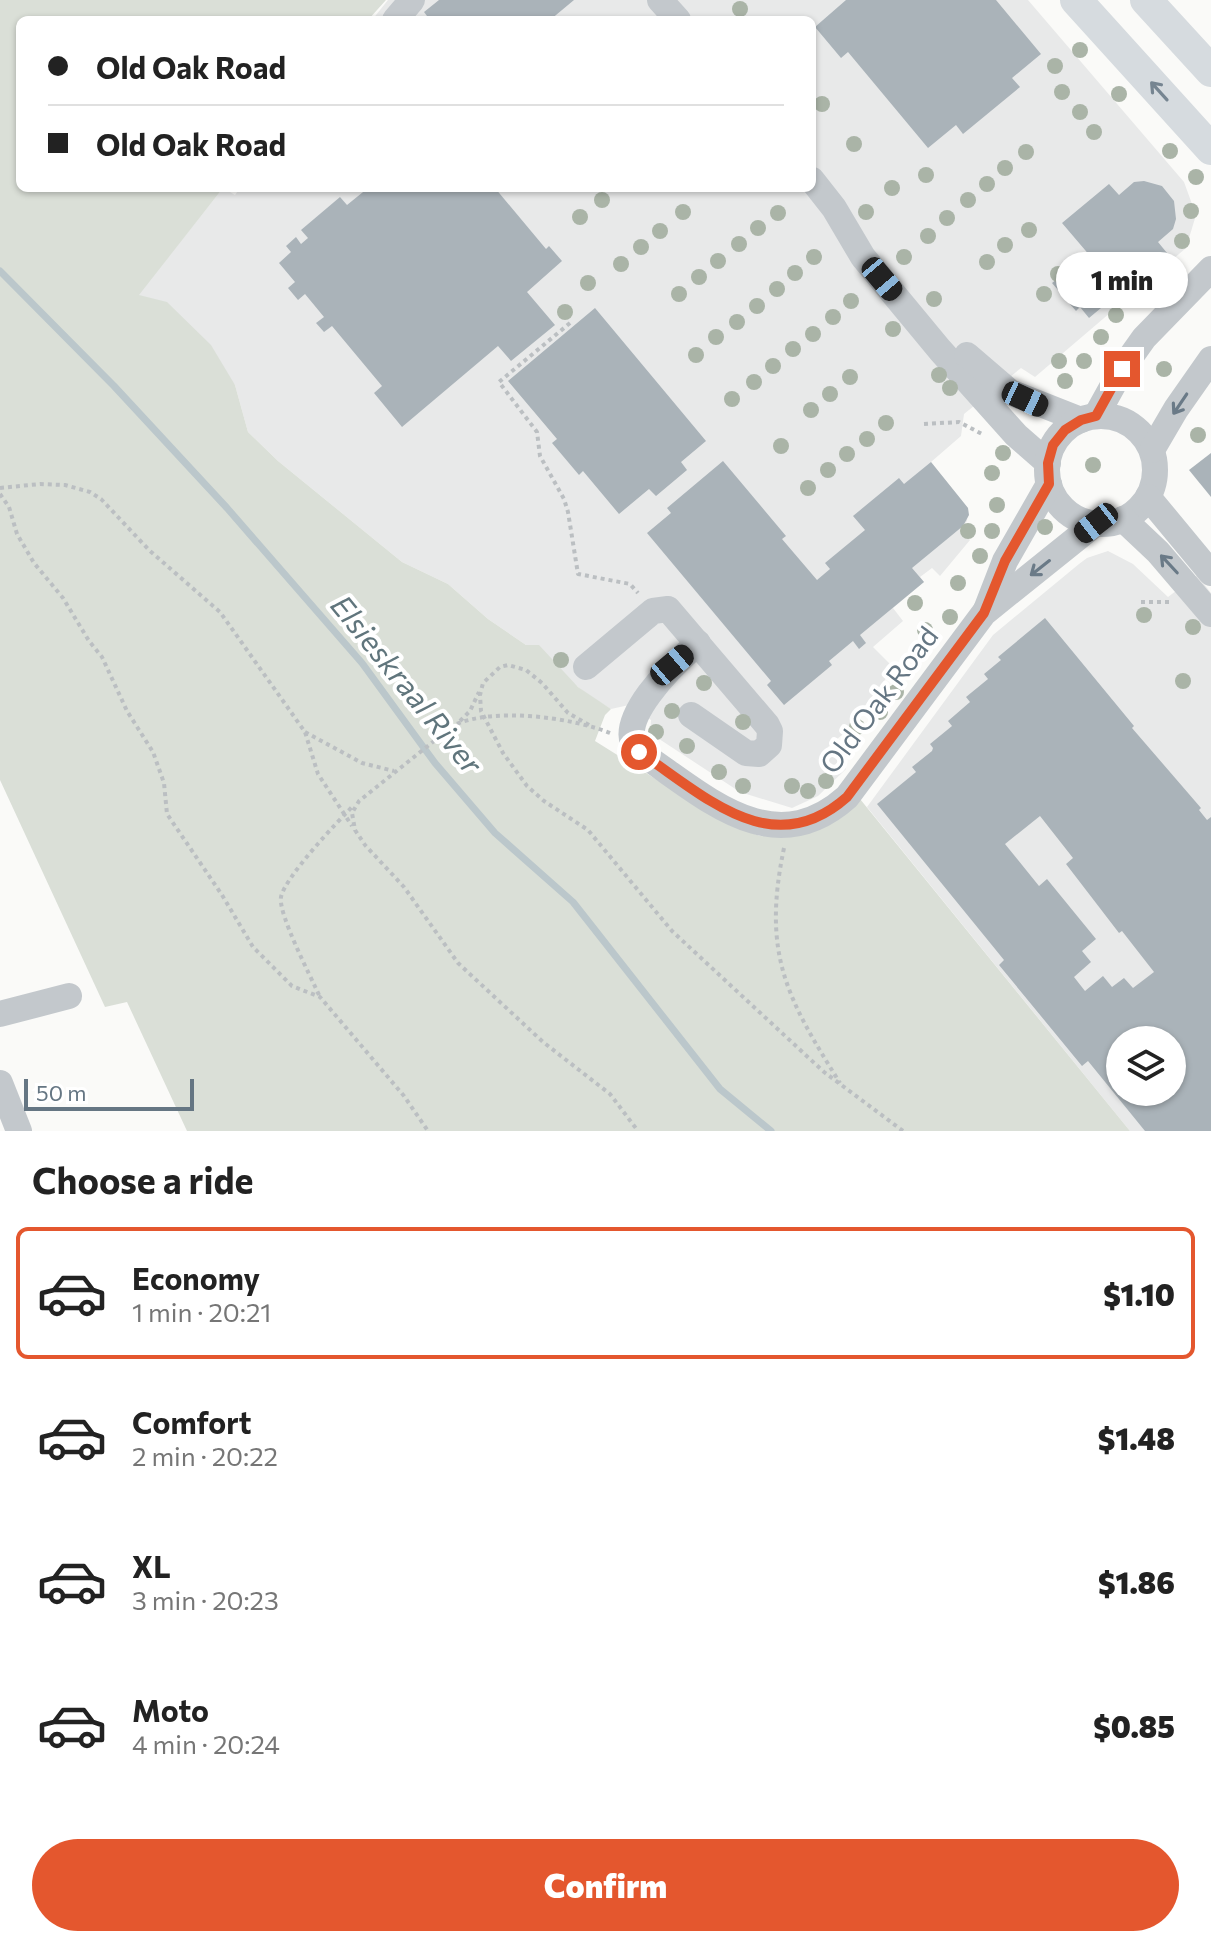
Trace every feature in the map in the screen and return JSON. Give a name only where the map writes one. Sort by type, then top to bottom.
[{"type":"main road","points":[[1076,0],[1211,149]]},
{"type":"main road","points":[[1146,0],[1211,71]]},
{"type":"street","points":[[398,16],[412,0]]},
{"type":"street","points":[[660,0],[674,16]]},
{"type":"street","points":[[816,185],[834,208],[863,257],[1048,474],[1056,499],[1067,511],[1080,519],[1096,523],[1123,519],[1137,510],[1148,497],[1154,482],[1152,450],[1143,435],[1130,423],[1114,417],[1089,418],[1010,392],[956,344],[921,325]]},
{"type":"street","points":[[1048,474],[1053,445],[1065,430],[1089,418],[1144,338],[1211,269]]},
{"type":"street","points":[[1152,450],[1211,359]]},
{"type":"street","name":"Old Oak Road","points":[[984,613],[1005,561],[1048,474]]},
{"type":"street","points":[[1148,497],[1211,573]]},
{"type":"street","points":[[1123,519],[1158,552],[1211,614]]},
{"type":"street","name":"Old Oak Road","points":[[789,826],[819,817],[847,797],[984,613],[1096,523]]},
{"type":"street","points":[[586,667],[653,611],[663,607],[672,612],[767,725],[769,745],[759,754],[746,753],[691,715]]},
{"type":"street","points":[[698,643],[672,665],[634,719],[630,739],[639,752],[727,810],[768,826],[789,826]]},
{"type":"street","points":[[0,1014],[69,996]]},
{"type":"street","points":[[0,1083],[19,1131]]},
{"type":"path","points":[[570,323],[499,382],[537,432],[540,456],[568,512],[578,574],[630,584],[653,611]]},
{"type":"path","points":[[924,424],[959,422],[993,441]]},
{"type":"path","points":[[320,997],[292,986],[253,947],[167,814],[164,783],[153,752],[127,711],[102,657],[24,546],[0,491],[40,484],[65,485],[90,492],[101,499],[150,551],[220,612],[305,732],[318,774],[344,816],[404,887],[458,963],[543,1042],[610,1094],[638,1131]]},
{"type":"path","points":[[1141,602],[1163,604],[1182,596]]},
{"type":"path","points":[[428,1131],[404,1096],[320,997],[283,913],[281,897],[294,873],[359,801],[457,724],[470,711],[483,683],[500,667],[508,665],[526,670],[568,713],[610,733],[639,752]]},
{"type":"path","points":[[483,683],[479,702],[484,716],[503,753],[527,786],[588,830],[672,931],[842,1085],[903,1131]]},
{"type":"path","points":[[457,724],[484,716],[589,725]]},
{"type":"path","points":[[305,732],[362,763],[389,771],[400,768]]},
{"type":"path","points":[[359,801],[354,807],[351,821],[360,838]]},
{"type":"path","points":[[789,826],[776,902],[776,936],[781,970],[792,1001],[842,1085]]},
{"type":"shaded area","points":[[0,0],[386,0],[372,16],[16,16],[16,192],[220,192],[139,295],[167,302],[211,345],[235,385],[248,432],[278,461],[402,562],[448,584],[488,619],[526,645],[539,645],[578,687],[611,709],[605,715],[595,741],[729,825],[760,836],[791,837],[817,830],[860,799],[1106,1101],[1106,1106],[1110,1106],[1130,1131],[187,1131],[127,1002],[105,1007],[0,780]]},
{"type":"shaded area","points":[[388,0],[1028,0],[1184,182],[1196,215],[1186,248],[1035,377],[1021,368],[964,414],[961,436],[931,462],[968,508],[967,521],[960,529],[970,540],[940,576],[932,568],[920,577],[924,582],[893,608],[903,621],[873,647],[894,668],[843,734],[828,747],[846,769],[818,796],[792,808],[740,792],[650,733],[651,720],[629,705],[611,709],[588,695],[488,619],[448,584],[402,562],[278,461],[248,432],[235,385],[138,295],[220,192],[235,195],[237,192],[816,192],[816,16],[375,16]]},
{"type":"shaded area","points":[[1108,551],[1133,564],[1168,597],[1197,575],[1211,593],[1211,1131],[1130,1131],[1110,1106],[1186,1106],[1186,1026],[1106,1026],[1106,1101],[867,807],[993,635],[1087,558]]},
{"type":"building","points":[[439,0],[574,0],[555,16],[427,16],[424,12]]},
{"type":"building","points":[[846,0],[996,0],[1041,54],[1012,78],[1020,87],[963,134],[956,125],[928,148],[848,52],[841,58],[816,26]]},
{"type":"building","points":[[1144,181],[1162,186],[1174,201],[1176,219],[1173,229],[1158,242],[1167,253],[1089,318],[1080,307],[1076,311],[1052,283],[1073,266],[1076,269],[1091,257],[1062,223],[1109,184],[1119,195],[1134,182]]},
{"type":"building","points":[[363,192],[498,192],[546,249],[549,246],[562,261],[527,292],[555,325],[511,361],[498,346],[402,427],[374,393],[382,386],[332,326],[324,332],[316,323],[324,317],[305,294],[298,300],[288,288],[295,282],[279,263],[291,252],[286,246],[296,237],[301,244],[308,238],[301,230],[340,197],[347,205]]},
{"type":"building","points":[[595,308],[706,441],[681,462],[687,470],[656,496],[649,489],[619,514],[583,471],[579,475],[552,443],[557,439],[508,381]]},
{"type":"building","points":[[1211,453],[1211,497],[1189,470]]},
{"type":"building","points":[[723,461],[786,536],[782,539],[817,580],[830,569],[825,563],[865,530],[853,516],[899,478],[904,484],[931,462],[968,508],[969,515],[963,526],[912,568],[924,582],[860,635],[866,643],[859,649],[853,641],[829,661],[832,665],[784,705],[767,685],[771,681],[647,533],[671,513],[667,508]]},
{"type":"building","points":[[1045,618],[1134,726],[1132,728],[1201,808],[1199,810],[1207,820],[1211,817],[1211,1131],[1145,1131],[1125,1106],[1186,1106],[1186,1026],[1106,1026],[1106,1083],[1088,1061],[1082,1066],[999,965],[1004,960],[877,804],[916,772],[912,767],[932,751],[930,744],[952,726],[948,721],[970,702],[966,697],[988,679],[984,674],[1001,660],[998,657]],"holes":[[[1040,816],[1073,858],[1066,864],[1119,933],[1122,931],[1154,972],[1133,988],[1124,978],[1112,987],[1103,976],[1085,991],[1074,977],[1091,962],[1082,951],[1096,939],[1047,879],[1039,886],[1005,844]]]},
{"type":"waterway","name":"Elsieskraal River","points":[[0,271],[114,386],[227,508],[362,663],[435,763],[495,833],[573,902],[720,1089],[771,1131]]},
{"type":"route","points":[[639,752],[727,810],[768,826],[789,826],[819,817],[834,808],[847,797],[984,613],[1005,561],[1049,484],[1048,463],[1053,445],[1065,430],[1081,420],[1096,416],[1122,369]]}]
